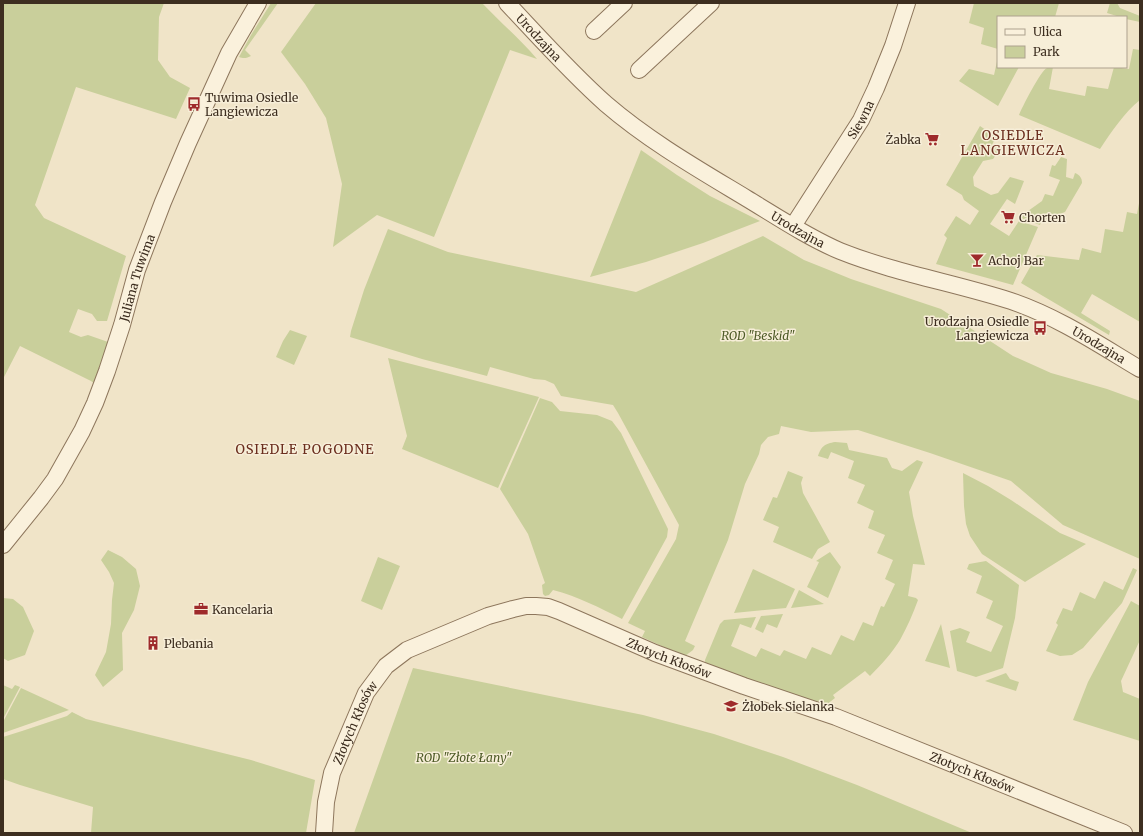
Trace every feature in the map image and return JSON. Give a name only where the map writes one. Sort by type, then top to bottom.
[{"type":"street","name":"Juliana Tuwima","points":[[3,545],[55,479],[82,431],[95,403],[107,371],[122,325],[137,270],[161,209],[188,144],[229,53],[258,3]]},
{"type":"street","name":"Urodzajna","points":[[507,3],[562,62],[606,104],[643,133],[672,153],[810,236],[833,248],[863,260],[987,294],[1037,311],[1086,336],[1140,369]]},
{"type":"street","points":[[594,31],[624,3]]},
{"type":"street","points":[[639,70],[711,3]]},
{"type":"street","name":"Siewna","points":[[793,226],[862,120],[890,53],[907,3]]},
{"type":"street","name":"Złotych Kłosów","points":[[324,833],[326,802],[332,773],[366,693],[386,666],[407,650],[488,616],[513,609],[536,606],[559,610],[655,653],[856,725],[1124,833]]},
{"type":"green space","points":[[3,3],[164,3],[159,17],[158,60],[170,77],[190,88],[176,119],[76,87],[35,205],[44,218],[126,256],[107,321],[97,321],[92,314],[78,309],[69,332],[81,337],[88,335],[111,343],[95,384],[20,346],[3,379]]},
{"type":"green space","points":[[271,3],[278,3],[245,50],[251,56],[245,58],[239,57],[251,35]]},
{"type":"green space","points":[[316,3],[482,3],[524,44],[537,59],[510,50],[434,237],[377,215],[333,247],[342,184],[326,118],[305,84],[281,52]]},
{"type":"green space","points":[[974,3],[1059,3],[1055,16],[997,16],[997,49],[981,44],[984,28],[969,23]]},
{"type":"green space","points":[[1110,3],[1117,3],[1120,8],[1140,16],[1140,22],[1127,19],[1127,16],[1117,16],[1107,13]]},
{"type":"green space","points":[[1133,49],[1140,50],[1140,100],[1123,116],[1100,149],[1019,115],[1036,82],[1047,68],[1053,68],[1049,89],[1085,96],[1087,86],[1108,89],[1114,68],[1129,69]]},
{"type":"green space","points":[[997,62],[997,68],[1018,68],[998,106],[959,81],[969,69],[994,75]]},
{"type":"green space","points":[[980,126],[996,137],[992,145],[1000,150],[993,159],[983,161],[973,177],[974,186],[991,195],[998,193],[1010,177],[1024,181],[1015,204],[1007,199],[990,224],[1009,236],[1019,221],[1038,227],[1013,285],[936,264],[947,238],[944,235],[956,216],[970,225],[979,211],[964,200],[962,195],[946,185]]},
{"type":"green space","points":[[641,150],[710,196],[760,221],[703,243],[646,262],[590,277]]},
{"type":"green space","points":[[1061,157],[1067,159],[1066,177],[1073,179],[1075,173],[1081,178],[1082,181],[1065,212],[1041,221],[1040,225],[1021,218],[1042,201],[1045,194],[1053,196],[1060,180],[1049,176],[1052,165],[1055,166]]},
{"type":"green space","points":[[1140,198],[1140,322],[1092,294],[1081,313],[1110,331],[1109,335],[1021,283],[1037,255],[1079,260],[1082,248],[1101,253],[1105,229],[1123,232],[1127,212],[1137,214]]},
{"type":"green space","name":"ROD \"Beskid\"","points":[[388,229],[448,252],[636,292],[763,236],[804,260],[851,279],[941,309],[1013,356],[1051,373],[1107,389],[1140,401],[1140,559],[1063,525],[1011,481],[858,430],[811,432],[781,426],[779,434],[768,437],[761,445],[759,454],[745,484],[728,540],[685,641],[695,646],[693,650],[685,656],[666,648],[642,637],[645,631],[628,623],[676,539],[679,525],[613,405],[561,396],[554,384],[545,380],[534,379],[490,367],[487,376],[422,359],[350,337],[364,290]]},
{"type":"green space","points":[[290,330],[307,336],[294,365],[276,357]]},
{"type":"green space","points":[[388,358],[539,397],[498,488],[402,449],[407,436]]},
{"type":"green space","points":[[540,398],[552,402],[560,411],[597,415],[612,421],[621,433],[668,529],[667,537],[622,619],[588,603],[553,590],[549,595],[545,596],[543,594],[542,585],[545,583],[528,534],[500,489]]},
{"type":"green space","points":[[835,442],[847,443],[849,450],[887,458],[892,468],[902,471],[917,460],[923,462],[909,492],[913,516],[925,565],[913,564],[908,596],[918,600],[897,645],[870,676],[865,671],[833,695],[835,698],[826,705],[713,669],[705,665],[705,660],[720,624],[724,620],[756,617],[751,628],[740,624],[731,646],[756,657],[761,648],[780,656],[784,650],[806,659],[812,647],[831,655],[841,635],[854,641],[863,622],[873,626],[881,606],[884,607],[895,584],[885,579],[893,560],[877,553],[885,535],[868,528],[874,511],[857,503],[865,485],[848,478],[854,461],[831,452],[828,459],[818,456],[824,446]]},
{"type":"green space","points":[[788,471],[803,477],[801,483],[803,493],[830,542],[818,549],[812,559],[773,542],[779,527],[763,520],[773,497],[777,498]]},
{"type":"green space","points":[[963,473],[1011,500],[1060,533],[1086,544],[1025,582],[982,554],[970,536],[966,524],[964,506]]},
{"type":"green space","points":[[108,550],[122,557],[136,569],[140,586],[134,610],[122,633],[123,670],[103,687],[95,675],[106,652],[111,624],[114,583],[101,560]]},
{"type":"green space","points":[[830,552],[841,567],[828,598],[807,587],[819,562],[816,561]]},
{"type":"green space","points":[[378,557],[400,566],[382,610],[361,601]]},
{"type":"green space","points":[[986,561],[1019,585],[1015,618],[1003,668],[976,677],[957,671],[950,631],[960,628],[970,632],[966,642],[991,652],[1003,626],[986,618],[993,601],[976,593],[982,576],[967,569],[969,564]]},
{"type":"green space","points":[[1133,568],[1137,570],[1122,603],[1083,648],[1072,655],[1060,656],[1046,651],[1058,625],[1056,623],[1063,608],[1072,611],[1080,592],[1095,599],[1104,581],[1123,590]]},
{"type":"green space","points":[[753,569],[795,589],[786,608],[734,613]]},
{"type":"green space","points":[[799,590],[824,604],[791,608]]},
{"type":"green space","points":[[3,598],[13,599],[23,607],[34,631],[25,655],[8,661],[3,658]]},
{"type":"green space","points":[[1131,601],[1140,606],[1140,640],[1121,681],[1123,692],[1140,699],[1140,741],[1073,720],[1088,682]]},
{"type":"green space","points":[[783,614],[777,628],[767,624],[763,633],[755,629],[761,616]]},
{"type":"green space","points":[[941,624],[950,668],[925,661]]},
{"type":"green space","name":"ROD \"Złote Łany\"","points":[[413,668],[643,715],[714,734],[783,757],[857,785],[972,833],[354,833]]},
{"type":"green space","points":[[1006,673],[1010,679],[1019,682],[1016,691],[985,681]]},
{"type":"green space","points":[[3,685],[12,689],[15,685],[20,687],[3,719]]},
{"type":"green space","points":[[21,688],[69,710],[3,733],[3,722]]},
{"type":"green space","points":[[72,712],[86,719],[251,760],[315,780],[306,833],[91,833],[93,807],[3,779],[3,737],[67,716]]},
{"type":"place","name":"Tuwima Osiedle Langiewicza","points":[[194,104]]},
{"type":"place","name":"Żabka","points":[[932,139]]},
{"type":"place","name":"Chorten","points":[[1008,217]]},
{"type":"place","name":"Achoj Bar","points":[[977,260]]},
{"type":"place","name":"Urodzajna Osiedle Langiewicza","points":[[1040,328]]},
{"type":"place","name":"Kancelaria","points":[[201,609]]},
{"type":"place","name":"Plebania","points":[[153,643]]},
{"type":"place","name":"Żłobek Sielanka","points":[[731,706]]},
{"type":"district","name":"OSIEDLE LANGIEWICZA","points":[[1013,142]]},
{"type":"district","name":"OSIEDLE POGODNE","points":[[305,449]]}]
